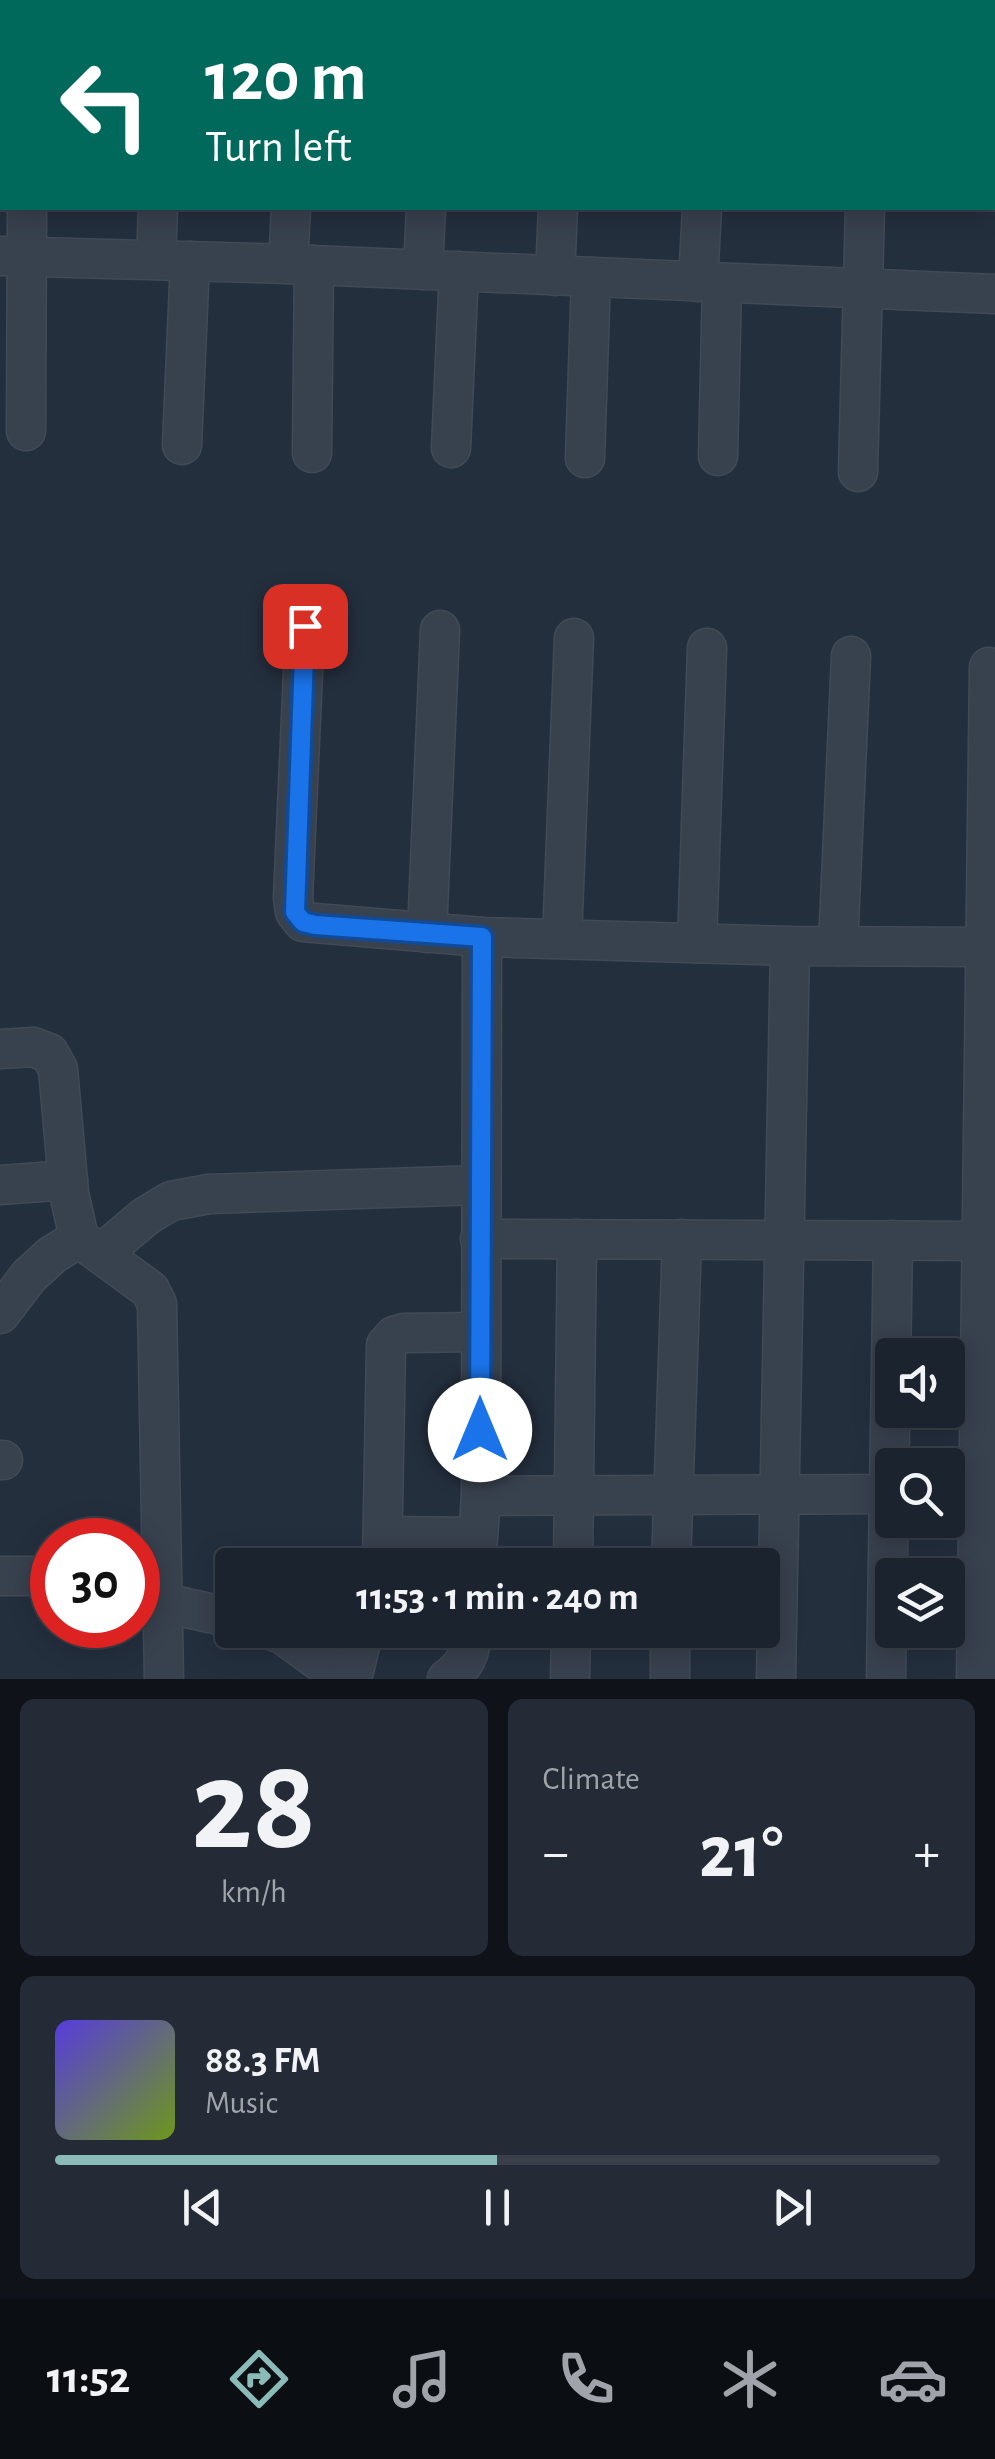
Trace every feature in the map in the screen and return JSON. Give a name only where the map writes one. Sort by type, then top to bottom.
[{"type":"street","points":[[26,210],[13,256],[26,431]]},
{"type":"street","points":[[159,210],[173,260],[182,445]]},
{"type":"street","points":[[290,210],[301,264],[312,453]]},
{"type":"street","points":[[426,210],[441,270],[451,448]]},
{"type":"street","points":[[558,210],[573,276],[585,458]]},
{"type":"street","points":[[702,210],[710,282],[718,456]]},
{"type":"street","points":[[858,472],[866,210]]},
{"type":"street","points":[[13,256],[301,264],[995,294]]},
{"type":"street","points":[[305,626],[295,912],[303,922],[482,937],[985,947]]},
{"type":"street","points":[[428,933],[440,630]]},
{"type":"street","points":[[562,939],[574,638]]},
{"type":"street","points":[[698,944],[707,648]]},
{"type":"street","points":[[838,946],[850,656]]},
{"type":"street","points":[[976,1679],[974,1495],[988,1241],[989,1014],[985,947],[989,667]]},
{"type":"street","points":[[477,1548],[481,1496],[482,937]]},
{"type":"street","points":[[776,1679],[790,946]]},
{"type":"street","points":[[0,1050],[33,1047],[49,1053],[58,1068],[72,1219],[90,1246],[150,1290],[157,1304],[153,1518]]},
{"type":"street","points":[[0,1185],[68,1180]]},
{"type":"street","points":[[0,1314],[52,1255],[90,1246],[171,1200],[210,1194],[480,1186]]},
{"type":"street","points":[[672,1548],[682,1238]]},
{"type":"street","points":[[480,1239],[988,1241]]},
{"type":"street","points":[[573,1548],[577,1239]]},
{"type":"street","points":[[890,1448],[892,1240]]},
{"type":"street","points":[[382,1548],[386,1345],[394,1336],[404,1334],[480,1332]]},
{"type":"street","points":[[481,1496],[875,1494]]},
{"type":"street","points":[[886,1679],[889,1538]]},
{"type":"street","points":[[0,1576],[30,1576]]},
{"type":"street","points":[[160,1602],[215,1614]]},
{"type":"street","points":[[159,1648],[164,1679]]},
{"type":"street","points":[[298,1648],[344,1679]]},
{"type":"street","points":[[352,1679],[360,1648]]},
{"type":"street","points":[[448,1679],[464,1666],[471,1648]]},
{"type":"street","points":[[570,1679],[571,1648]]},
{"type":"street","points":[[670,1648],[670,1679]]},
{"type":"route","points":[[305,626],[295,912],[303,922],[315,925],[482,937],[480,1430]]}]
